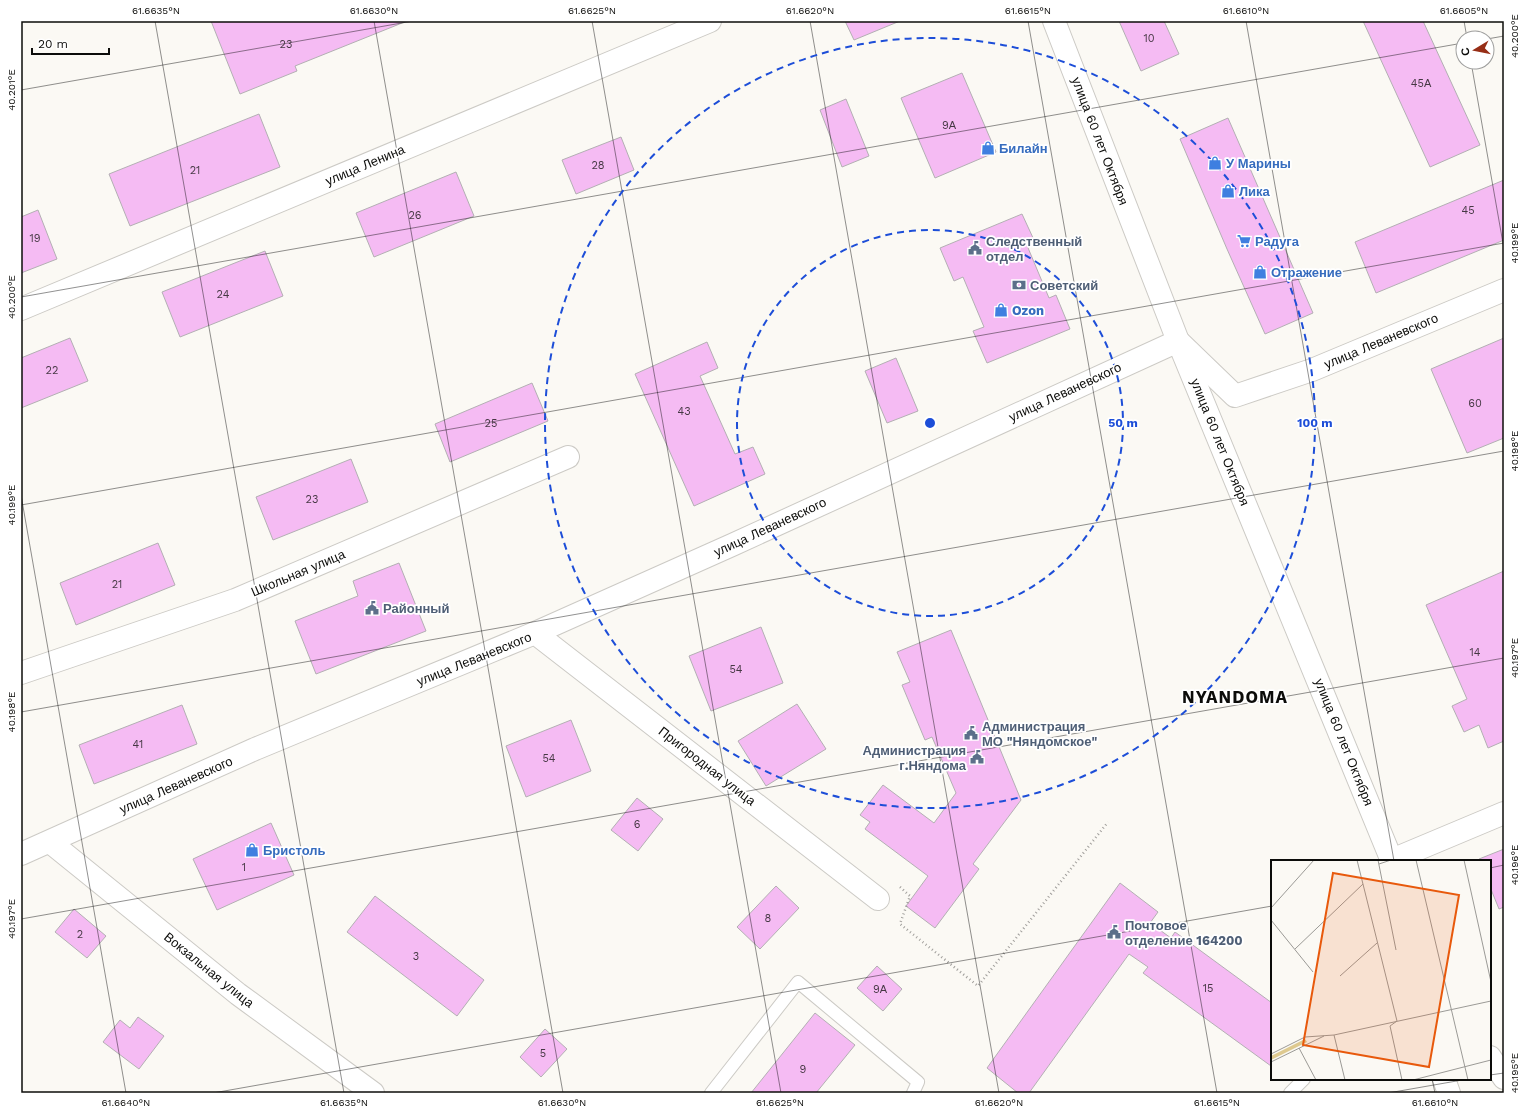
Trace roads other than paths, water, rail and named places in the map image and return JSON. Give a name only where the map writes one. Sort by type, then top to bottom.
[{"type":"street","name":"улица Ленина","points":[[21,309],[710,21]]},
{"type":"street","name":"улица 60 лет Октября","points":[[1054,21],[1178,341],[1392,860]]},
{"type":"street","name":"улица Леваневского","points":[[21,854],[255,749],[535,634],[1178,341],[1235,396],[1312,370],[1504,290]]},
{"type":"street","name":"Школьная улица","points":[[21,673],[235,600],[568,457]]},
{"type":"street","name":"Пригородная улица","points":[[535,634],[878,898]]},
{"type":"street","points":[[1394,860],[1504,813]]},
{"type":"street","name":"Вокзальная улица","points":[[50,842],[238,994],[372,1093]]},
{"type":"street","points":[[1491,1058],[1504,1078]]},
{"type":"street","points":[[1444,1080],[1449,1093]]},
{"type":"lane","points":[[711,1093],[798,982],[918,1082],[912,1093]]},
{"type":"lane","points":[[1290,1093],[1303,1080]]},
{"type":"place","name":"Билайн","points":[[988,148]]},
{"type":"place","name":"У Марины","points":[[1215,163]]},
{"type":"place","name":"Лика","points":[[1228,191]]},
{"type":"place","name":"Радуга","points":[[1244,241]]},
{"type":"place","name":"Следственный отдел","points":[[975,248]]},
{"type":"place","name":"Отражение","points":[[1260,272]]},
{"type":"place","name":"Советский","points":[[1019,285]]},
{"type":"place","name":"Ozon","points":[[1001,310]]},
{"type":"place","name":"Районный","points":[[372,608]]},
{"type":"place","name":"Администрация МО \"Няндомское\"","points":[[971,733]]},
{"type":"place","name":"Администрация г.Няндома","points":[[977,757]]},
{"type":"place","name":"Бристоль","points":[[252,850]]},
{"type":"place","name":"Почтовое отделение 164200","points":[[1114,932]]},
{"type":"district","name":"NYANDOMA","points":[[1235,697]]}]
